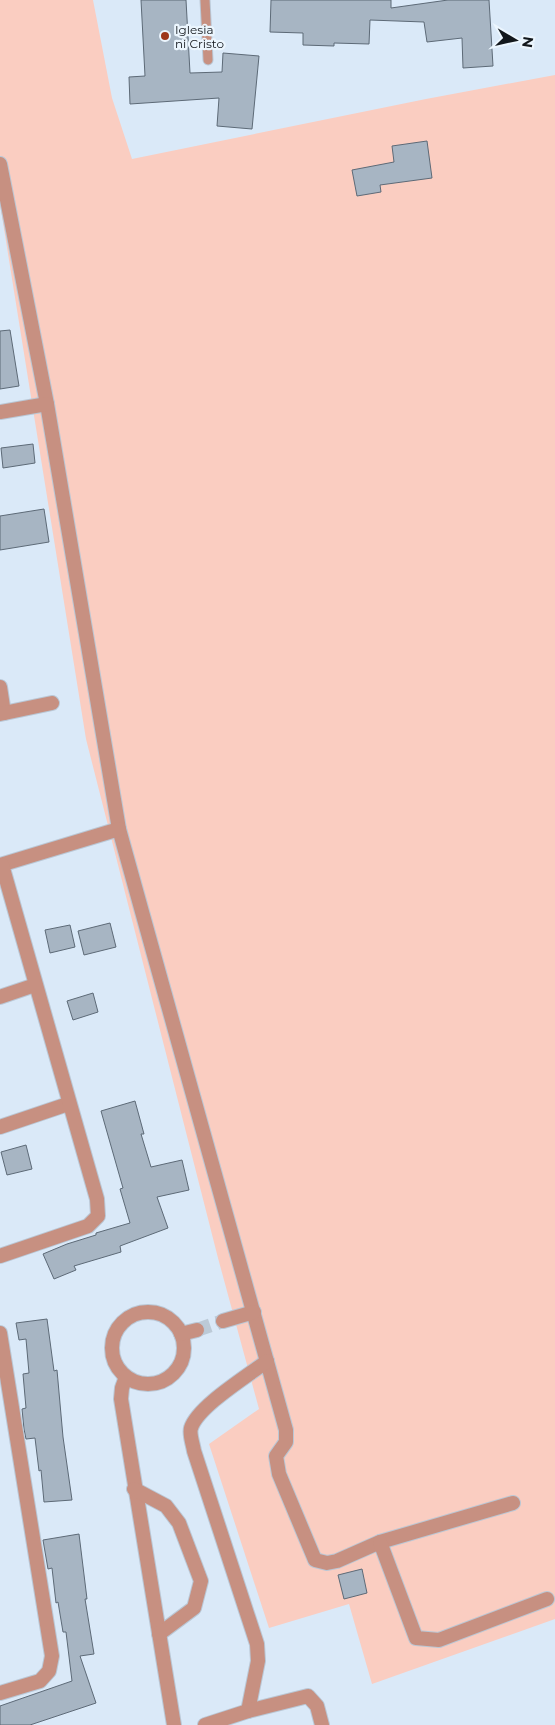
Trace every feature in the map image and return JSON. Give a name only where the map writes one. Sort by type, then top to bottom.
[{"type":"street","points":[[0,164],[47,404],[118,829],[286,1430],[286,1442],[276,1456],[279,1474],[315,1560],[327,1563],[337,1561],[380,1542],[513,1503]]},
{"type":"street","points":[[0,412],[47,404]]},
{"type":"street","points":[[0,687],[2,714],[52,703]]},
{"type":"street","points":[[0,1256],[88,1226],[98,1216],[96,1199],[1,865],[118,829]]},
{"type":"street","points":[[0,997],[36,985]]},
{"type":"street","points":[[0,1127],[68,1104]]},
{"type":"street","points":[[152,1312],[170,1319],[181,1334],[184,1353],[177,1370],[162,1382],[144,1385],[126,1378],[115,1363],[112,1344],[119,1326],[134,1315],[152,1312]]},
{"type":"street","points":[[223,1321],[254,1312]]},
{"type":"street","points":[[181,1334],[197,1330]]},
{"type":"street","points":[[0,1333],[3,1378],[52,1656],[49,1672],[40,1681],[0,1693]]},
{"type":"street","points":[[248,1711],[258,1661],[257,1644],[194,1451],[190,1430],[197,1418],[210,1403],[267,1361]]},
{"type":"street","points":[[126,1378],[122,1388],[121,1399],[134,1489],[174,1725]]},
{"type":"street","points":[[134,1489],[166,1506],[179,1523],[201,1581],[194,1608],[159,1634]]},
{"type":"street","points":[[380,1542],[416,1638],[438,1640],[547,1599]]},
{"type":"street","points":[[205,1725],[248,1711],[308,1696],[317,1706],[322,1725]]},
{"type":"lane","points":[[205,0],[208,60]]},
{"type":"shaded area","points":[[0,0],[93,0],[112,98],[132,159],[426,99],[555,75],[555,1619],[372,1684],[349,1604],[269,1628],[209,1444],[259,1409],[218,1258],[86,739],[0,204]]},
{"type":"building","name":"Iglesia ni Cristo","points":[[141,0],[186,0],[190,73],[222,72],[223,53],[259,56],[252,129],[217,126],[219,98],[130,104],[129,77],[145,76]]},
{"type":"building","points":[[271,0],[391,0],[391,8],[448,0],[489,0],[493,66],[463,68],[462,38],[427,42],[424,22],[370,20],[369,44],[334,43],[334,46],[303,45],[303,33],[270,32]]},
{"type":"building","points":[[427,141],[432,178],[380,185],[381,192],[357,196],[352,170],[394,162],[392,146]]},
{"type":"building","points":[[10,330],[19,386],[0,389],[0,331]]},
{"type":"building","points":[[33,444],[35,463],[3,468],[1,448]]},
{"type":"building","points":[[44,509],[49,542],[0,550],[0,516]]},
{"type":"building","points":[[110,923],[116,947],[84,955],[78,931]]},
{"type":"building","points":[[70,925],[75,947],[50,953],[45,930]]},
{"type":"building","points":[[93,993],[98,1012],[73,1020],[67,1001]]},
{"type":"building","points":[[135,1101],[144,1134],[141,1134],[151,1167],[182,1160],[189,1190],[157,1197],[168,1228],[120,1246],[121,1252],[74,1266],[76,1270],[54,1279],[43,1254],[96,1235],[96,1233],[130,1223],[120,1189],[123,1188],[101,1111]]},
{"type":"building","points":[[26,1145],[32,1169],[7,1175],[1,1152]]},
{"type":"building","points":[[47,1319],[54,1371],[57,1370],[63,1437],[72,1500],[44,1502],[35,1438],[26,1439],[24,1429],[22,1409],[26,1408],[23,1374],[29,1373],[26,1339],[19,1340],[16,1323]]},
{"type":"building","points":[[79,1534],[87,1599],[85,1599],[94,1654],[80,1656],[96,1703],[30,1725],[0,1725],[0,1706],[72,1681],[66,1632],[63,1632],[58,1602],[56,1603],[52,1568],[48,1569],[43,1540]]},
{"type":"building","points":[[362,1569],[367,1593],[344,1599],[338,1575]]},
{"type":"tunnel","points":[[197,1330],[223,1321]]},
{"type":"place","name":"Iglesia ni Cristo","points":[[165,36]]}]
